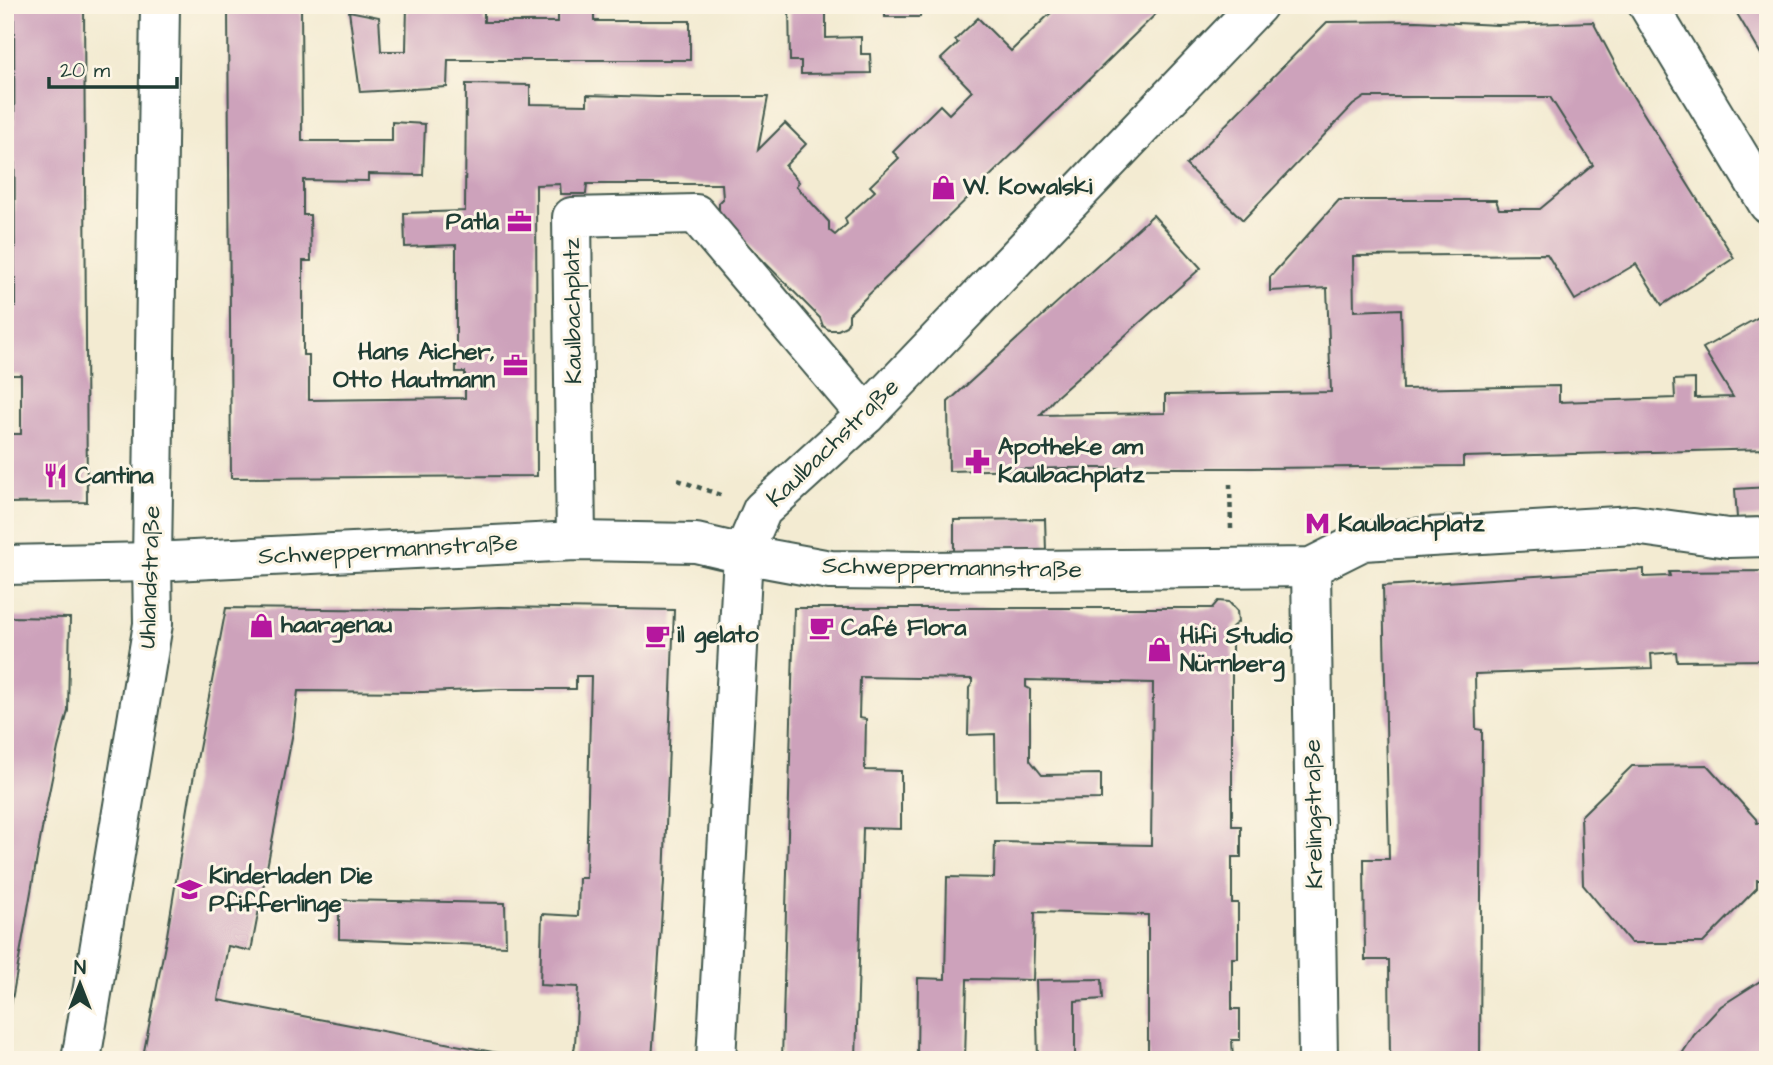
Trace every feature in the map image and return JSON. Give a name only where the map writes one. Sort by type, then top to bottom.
[{"type":"street","name":"Uhlandstraße","points":[[81,1060],[153,624],[160,5]]},
{"type":"street","name":"Kaulbachstraße","points":[[716,1060],[743,554],[762,510],[866,415],[1258,5]]},
{"type":"street","points":[[1648,5],[1768,204]]},
{"type":"street","name":"Kaulbachplatz","points":[[576,541],[572,217],[696,214],[866,415]]},
{"type":"street","name":"Schweppermannstraße","points":[[5,565],[152,562],[576,541],[696,543],[830,570],[1311,567],[1363,541],[1634,525],[1728,538],[1768,537]]},
{"type":"street","name":"Krelingstraße","points":[[1311,567],[1318,1060]]},
{"type":"path","points":[[1230,484],[1231,529]]},
{"type":"building","points":[[14,5],[84,5],[87,502],[5,503],[5,434],[21,434],[21,375],[5,375],[5,307],[15,307]]},
{"type":"building","points":[[228,5],[301,5],[302,141],[392,141],[392,122],[425,124],[423,175],[368,174],[368,181],[303,180],[303,215],[310,215],[311,261],[303,261],[303,355],[309,355],[309,400],[465,398],[465,372],[456,372],[456,245],[405,247],[404,213],[465,211],[466,84],[530,85],[530,104],[587,105],[587,95],[768,97],[758,150],[785,123],[806,144],[785,166],[799,182],[796,186],[829,222],[829,230],[835,235],[847,224],[845,218],[875,191],[870,186],[899,158],[893,152],[940,105],[949,114],[972,91],[941,59],[958,43],[955,40],[978,18],[1011,51],[1059,5],[1165,5],[849,314],[846,326],[829,330],[823,326],[820,318],[719,216],[719,203],[723,199],[722,184],[587,184],[586,194],[561,194],[560,184],[536,185],[537,476],[231,478]]},
{"type":"building","points":[[407,5],[484,5],[484,22],[558,22],[558,5],[594,5],[594,21],[690,21],[690,60],[448,60],[447,87],[360,92],[349,11],[379,17],[381,51],[406,51]]},
{"type":"building","points":[[789,5],[826,5],[826,38],[861,37],[861,54],[870,54],[871,73],[801,74],[801,61],[790,61]]},
{"type":"building","points":[[885,5],[921,5],[920,17],[885,17]]},
{"type":"building","points":[[1732,5],[1768,5],[1768,66],[1739,17]]},
{"type":"building","points":[[1416,21],[1498,25],[1593,22],[1629,90],[1734,258],[1662,305],[1636,264],[1575,300],[1547,254],[1353,256],[1354,311],[1401,309],[1403,389],[1559,386],[1559,402],[1675,398],[1674,380],[1695,379],[1695,398],[1733,397],[1703,348],[1766,313],[1768,449],[1463,457],[1463,466],[949,471],[948,402],[1153,215],[1201,268],[1055,398],[1040,415],[1165,413],[1165,395],[1331,392],[1327,288],[1270,291],[1270,277],[1339,200],[1496,200],[1499,209],[1540,209],[1593,165],[1550,97],[1365,97],[1353,105],[1243,220],[1186,165],[1327,22]]},
{"type":"building","points":[[1768,487],[1768,517],[1737,518],[1735,489]]},
{"type":"building","points":[[1045,519],[1046,551],[954,552],[954,520]]},
{"type":"building","points":[[1644,569],[1644,577],[1670,576],[1669,572],[1768,571],[1768,660],[1677,661],[1676,652],[1651,654],[1652,668],[1475,674],[1476,729],[1482,730],[1480,1060],[1390,1060],[1389,960],[1365,960],[1364,859],[1389,859],[1383,586]]},
{"type":"building","points":[[1218,601],[1229,602],[1237,611],[1238,622],[1232,627],[1232,826],[1241,826],[1241,857],[1232,857],[1232,903],[1238,903],[1238,958],[1232,958],[1232,1009],[1240,1009],[1240,1040],[1232,1040],[1233,1060],[1148,1060],[1148,915],[1035,912],[1033,980],[967,979],[965,1060],[917,1060],[918,978],[945,979],[947,877],[994,878],[995,842],[1151,845],[1153,683],[1026,680],[1026,687],[1030,689],[1030,760],[1042,775],[1101,774],[1101,799],[996,800],[995,734],[968,735],[969,688],[972,679],[860,677],[859,718],[866,719],[865,770],[901,771],[901,829],[863,828],[856,1059],[782,1060],[794,608],[1212,608]]},
{"type":"building","points":[[500,607],[674,610],[664,881],[652,1060],[572,1060],[578,987],[540,985],[542,914],[578,916],[579,878],[586,878],[591,676],[576,676],[576,689],[298,691],[293,732],[251,951],[228,946],[218,1000],[525,1060],[149,1060],[144,1051],[226,608],[422,610]]},
{"type":"building","points":[[5,617],[70,618],[68,711],[44,818],[7,1028],[5,1028]]},
{"type":"building","points":[[1707,765],[1757,823],[1768,823],[1768,880],[1757,880],[1757,888],[1703,943],[1631,943],[1583,885],[1581,816],[1632,766]]},
{"type":"building","points":[[339,900],[505,903],[506,946],[339,939]]},
{"type":"building","points":[[1768,976],[1768,1060],[1678,1060],[1694,1035],[1721,1006]]},
{"type":"building","points":[[1102,979],[1103,999],[1075,1001],[1075,1060],[1038,1060],[1036,980]]},
{"type":"place","name":"W. Kowalski","points":[[943,187]]},
{"type":"place","name":"Patla","points":[[519,222]]},
{"type":"place","name":"Hans Aicher, Otto Hautmann","points":[[515,366]]},
{"type":"place","name":"Apotheke am Kaulbachplatz","points":[[978,461]]},
{"type":"place","name":"Cantina","points":[[55,476]]},
{"type":"place","name":"Kaulbachplatz","points":[[1318,524]]},
{"type":"place","name":"haargenau","points":[[261,625]]},
{"type":"place","name":"Café Flora","points":[[821,628]]},
{"type":"place","name":"il gelato","points":[[657,635]]},
{"type":"place","name":"Hifi Studio Nürnberg","points":[[1160,650]]},
{"type":"place","name":"Kinderladen Die Pfifferlinge","points":[[189,890]]}]
